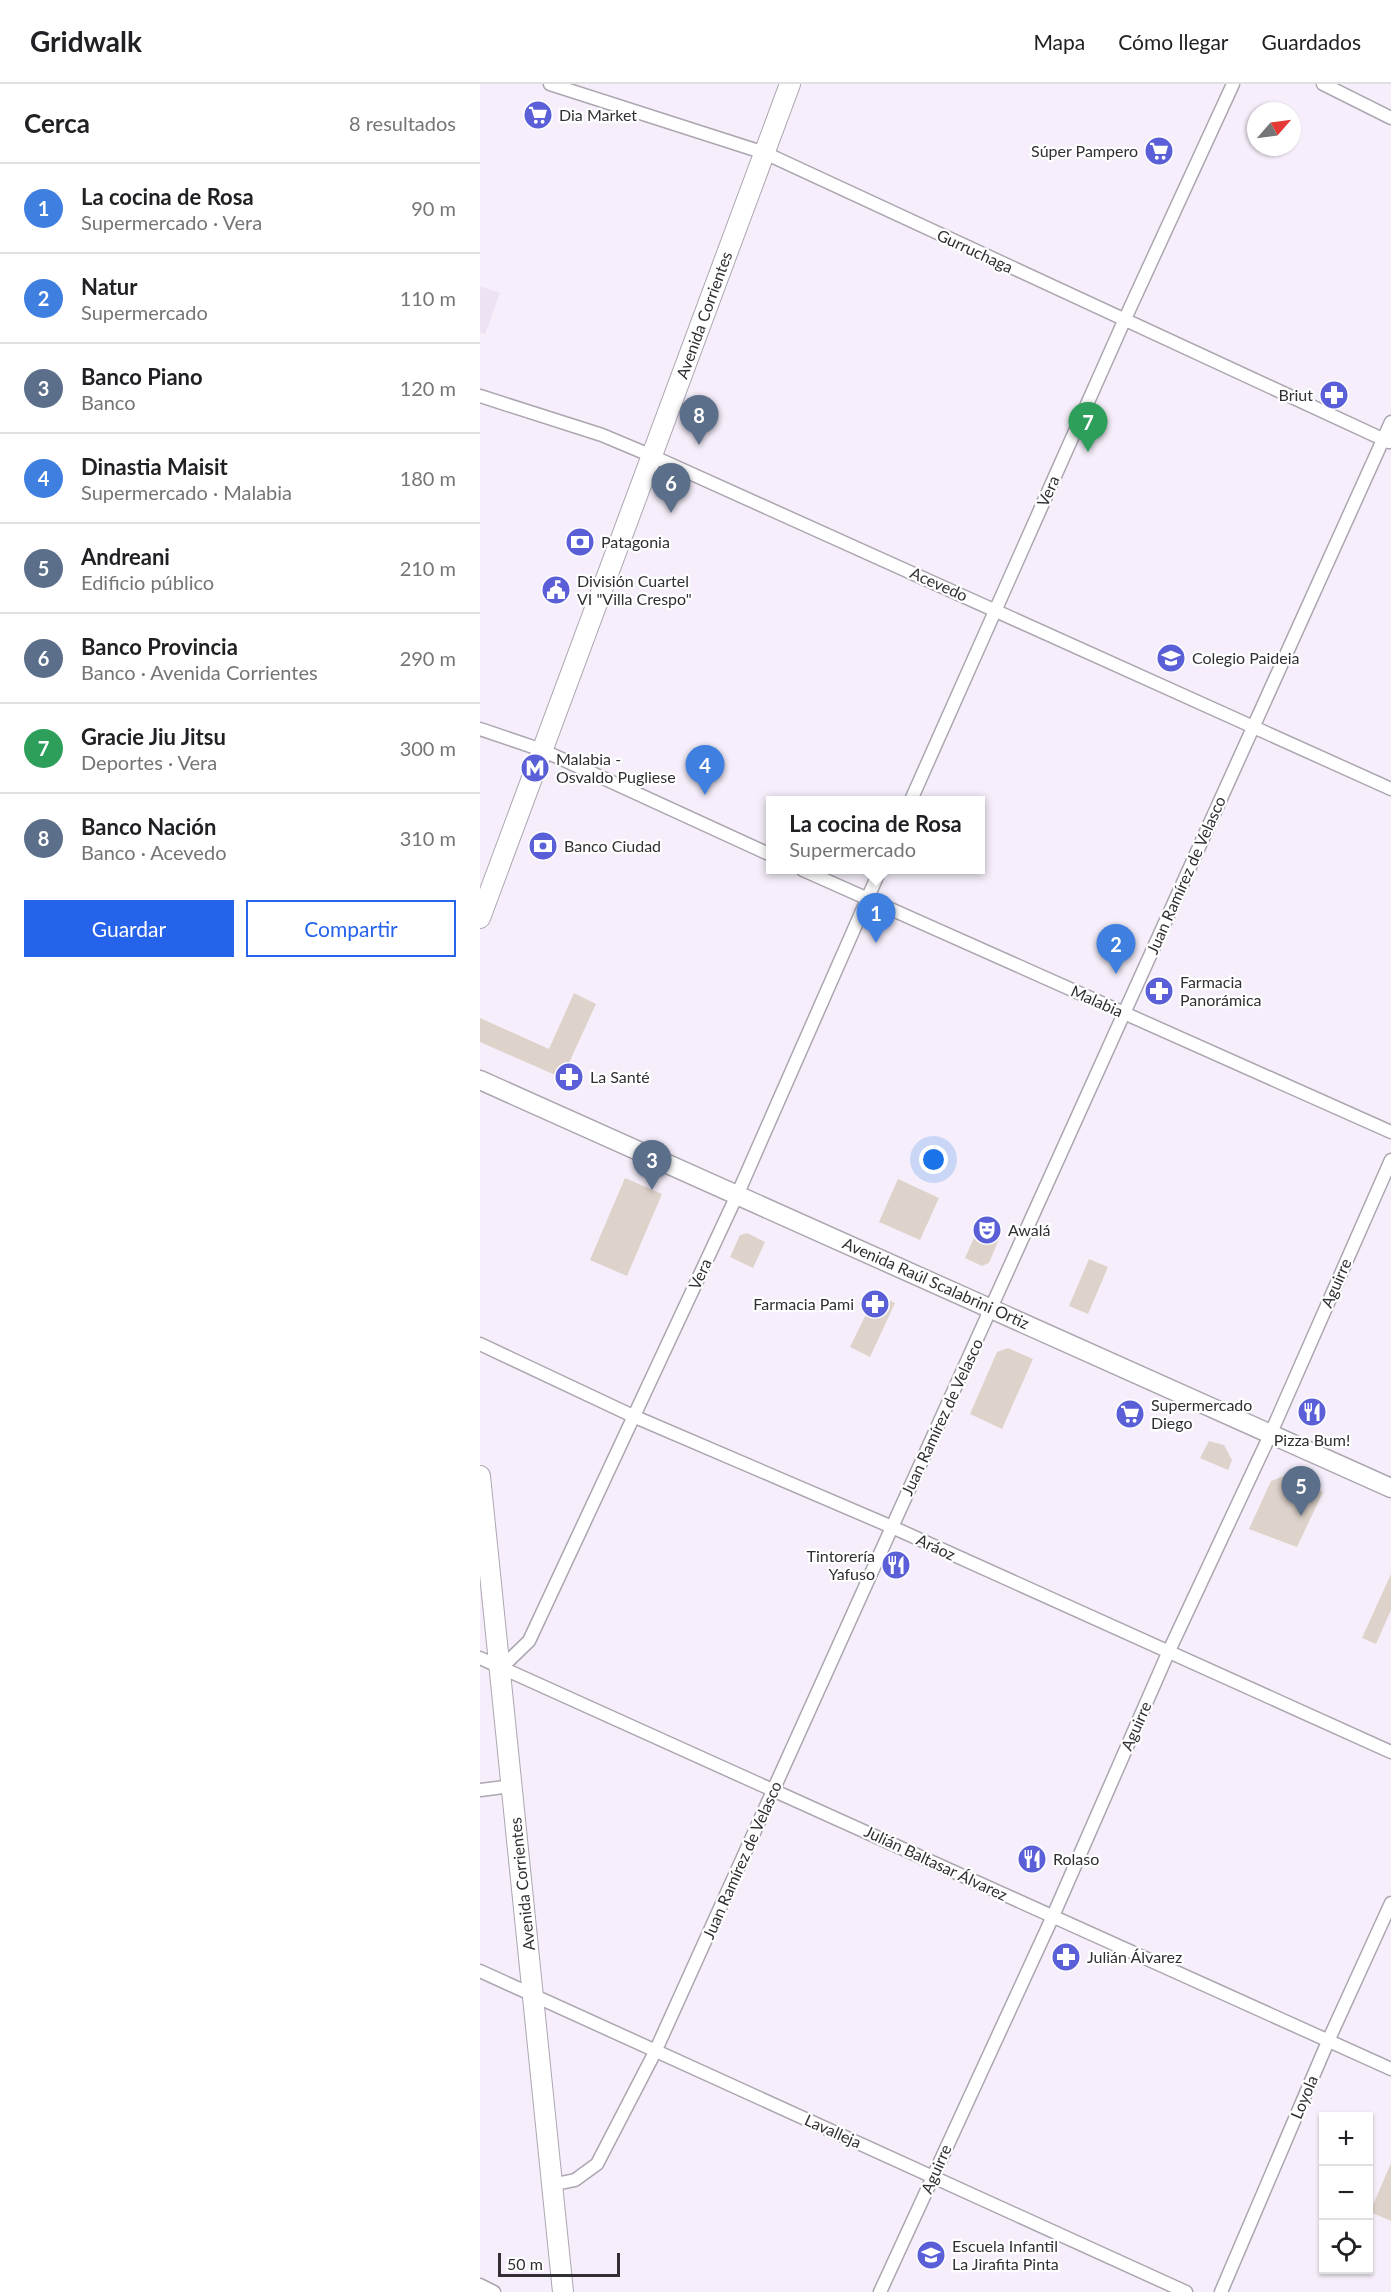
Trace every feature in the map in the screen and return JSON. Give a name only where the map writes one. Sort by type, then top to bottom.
[{"type":"main road","name":"Avenida Corrientes","points":[[480,918],[790,84]]},
{"type":"main road","name":"Avenida Raúl Scalabrini Ortiz","points":[[480,1080],[738,1193],[1391,1488]]},
{"type":"main road","name":"Avenida Corrientes","points":[[480,1476],[563,2292]]},
{"type":"street","name":"Gurruchaga","points":[[550,84],[765,153],[1387,441]]},
{"type":"street","name":"Vera","points":[[913,796],[1124,321],[1233,84]]},
{"type":"street","points":[[1323,84],[1391,118]]},
{"type":"street","name":"Acevedo","points":[[480,396],[602,435],[652,456],[996,609],[1391,789]]},
{"type":"street","name":"Juan Ramírez de Velasco","points":[[551,2185],[575,2180],[597,2164],[654,2052],[993,1308],[1123,1012],[1387,441],[1391,423]]},
{"type":"street","points":[[480,729],[542,750],[766,853]]},
{"type":"street","name":"Malabia","points":[[812,874],[1391,1132]]},
{"type":"street","name":"Vera","points":[[501,1668],[529,1641],[738,1193],[878,874]]},
{"type":"street","name":"Aguirre","points":[[880,2292],[1053,1916],[1168,1653],[1270,1435],[1391,1160]]},
{"type":"street","name":"Aráoz","points":[[480,1344],[633,1416],[892,1527],[1391,1752]]},
{"type":"street","name":"Julián Baltasar Álvarez","points":[[480,1659],[1329,2039],[1391,2069]]},
{"type":"street","points":[[480,1790],[512,1786]]},
{"type":"street","name":"Loyola","points":[[1221,2292],[1329,2039],[1391,1903]]},
{"type":"street","name":"Lavalleja","points":[[480,1971],[1186,2292]]},
{"type":"street","points":[[480,2286],[494,2292]]},
{"type":"shaded area","points":[[480,286],[500,293],[485,334],[480,332]]},
{"type":"building","points":[[574,993],[596,1004],[562,1078],[480,1042],[480,1018],[549,1049]]},
{"type":"building","points":[[625,1178],[662,1194],[627,1276],[590,1260]]},
{"type":"building","points":[[898,1179],[939,1198],[920,1240],[879,1222]]},
{"type":"building","points":[[981,1222],[1002,1232],[989,1263],[982,1266],[965,1258]]},
{"type":"building","points":[[747,1233],[765,1242],[753,1268],[730,1257],[740,1235]]},
{"type":"building","points":[[1089,1259],[1108,1267],[1088,1314],[1069,1306]]},
{"type":"building","points":[[876,1294],[895,1303],[870,1357],[850,1347]]},
{"type":"building","points":[[1008,1348],[1033,1359],[1002,1429],[970,1414],[997,1352]]},
{"type":"building","points":[[1209,1441],[1224,1445],[1232,1460],[1228,1470],[1200,1458]]},
{"type":"building","points":[[1284,1476],[1323,1492],[1297,1547],[1249,1529],[1271,1481]]},
{"type":"building","points":[[1391,1574],[1391,1610],[1376,1644],[1362,1638]]},
{"type":"building","points":[[1391,2163],[1391,2221],[1373,2213],[1373,2205]]},
{"type":"place","name":"Dia Market","points":[[538,115]]},
{"type":"place","name":"Súper Pampero","points":[[1159,151]]},
{"type":"place","name":"Briut","points":[[1334,395]]},
{"type":"place","name":"Banco Nación","points":[[699,445]]},
{"type":"place","name":"Gracie Jiu Jitsu","points":[[1088,452]]},
{"type":"place","name":"Banco Provincia","points":[[671,513]]},
{"type":"place","name":"Patagonia","points":[[580,542]]},
{"type":"place","name":"División Cuartel VI \"Villa Crespo\"","points":[[556,590]]},
{"type":"place","name":"Colegio Paideia","points":[[1171,658]]},
{"type":"place","name":"Malabia - Osvaldo Pugliese","points":[[535,768]]},
{"type":"place","name":"Dinastia Maisit","points":[[705,795]]},
{"type":"place","name":"Banco Ciudad","points":[[543,846]]},
{"type":"place","name":"La cocina de Rosa","points":[[876,943]]},
{"type":"place","name":"Natur","points":[[1116,974]]},
{"type":"place","name":"Farmacia Panorámica","points":[[1159,991]]},
{"type":"place","name":"La Santé","points":[[569,1077]]},
{"type":"place","name":"Banco Piano","points":[[652,1190]]},
{"type":"place","name":"Awalá","points":[[987,1230]]},
{"type":"place","name":"Farmacia Pami","points":[[875,1304]]},
{"type":"place","name":"Pizza Bum!","points":[[1312,1412]]},
{"type":"place","name":"Supermercado Diego","points":[[1130,1414]]},
{"type":"place","name":"Andreani","points":[[1301,1516]]},
{"type":"place","name":"Tintorería Yafuso","points":[[896,1565]]},
{"type":"place","name":"Rolaso","points":[[1032,1859]]},
{"type":"place","name":"Julián Álvarez","points":[[1066,1957]]},
{"type":"place","name":"Escuela Infantil La Jirafita Pinta","points":[[931,2255]]}]
